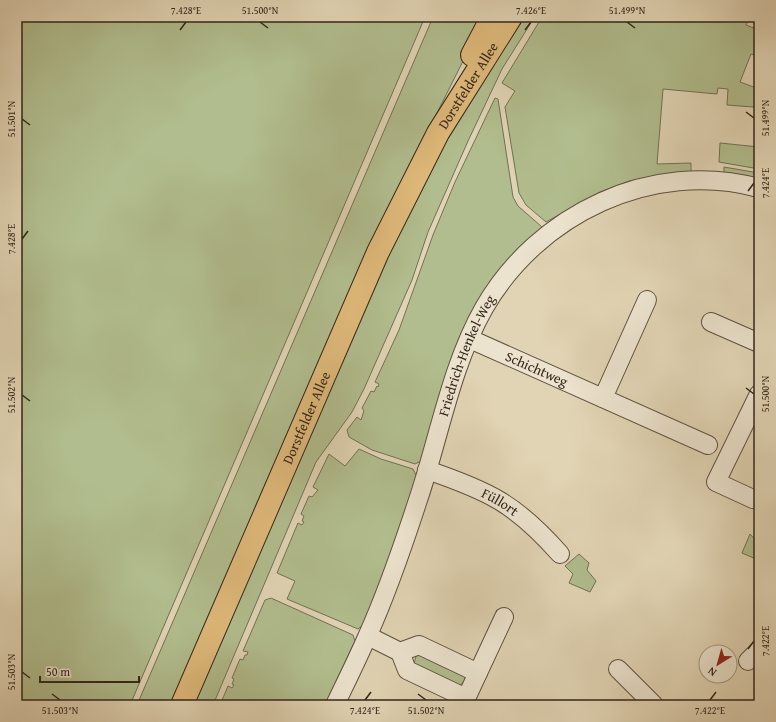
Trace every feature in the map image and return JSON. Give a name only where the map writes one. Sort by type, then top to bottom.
[{"type":"main road","name":"Dorstfelder Allee","points":[[438,133],[450,96],[492,17]]},
{"type":"main road","name":"Dorstfelder Allee","points":[[182,705],[378,252],[438,133],[511,17]]},
{"type":"street","name":"Friedrich-Henkel-Weg","points":[[335,705],[368,636],[400,554],[427,470],[454,376],[483,309],[501,282],[551,231],[587,208],[625,192],[656,184],[717,181],[759,188]]},
{"type":"street","points":[[603,398],[648,300]]},
{"type":"street","points":[[712,322],[759,343]]},
{"type":"street","name":"Schichtweg","points":[[470,339],[708,445]]},
{"type":"street","points":[[753,499],[716,482],[759,394]]},
{"type":"street","name":"Füllort","points":[[427,470],[468,484],[494,496],[518,512],[538,529],[560,554]]},
{"type":"street","points":[[368,636],[400,652],[407,670],[464,702],[504,617]]},
{"type":"street","points":[[400,652],[419,645],[478,673]]},
{"type":"street","points":[[618,669],[654,705]]},
{"type":"green space","points":[[17,17],[425,17],[130,705],[17,705]]},
{"type":"green space","points":[[433,17],[485,17],[439,109],[343,311],[174,705],[137,705]]},
{"type":"green space","points":[[519,17],[527,17],[532,20],[502,69],[468,141],[428,232],[412,280],[364,389],[352,412],[316,462],[213,705],[190,705],[355,322],[430,168]]},
{"type":"green space","points":[[542,17],[750,17],[746,25],[759,30],[759,49],[756,56],[751,54],[740,82],[759,89],[759,104],[753,107],[727,105],[728,89],[718,88],[717,94],[663,89],[657,164],[691,163],[691,173],[658,176],[629,181],[600,192],[546,222],[526,205],[519,193],[505,107],[515,91],[502,83]]},
{"type":"green space","points":[[495,98],[498,99],[513,197],[518,206],[542,227],[508,260],[489,287],[421,461],[415,464],[372,450],[349,437],[347,430],[357,417],[361,420],[364,411],[362,408],[371,391],[374,392],[377,386],[378,387],[379,384],[375,382],[399,330],[433,235],[455,182]]},
{"type":"green space","points":[[720,143],[759,147],[759,169],[719,162]]},
{"type":"green space","points":[[724,167],[759,173],[759,179],[724,173]]},
{"type":"green space","points":[[359,449],[381,459],[413,469],[417,477],[382,581],[363,625],[358,629],[287,599],[295,581],[277,573],[298,523],[302,525],[304,522],[302,521],[304,516],[301,514],[309,496],[312,497],[318,490],[313,487],[329,454],[345,466]]},
{"type":"green space","points":[[750,534],[759,544],[759,556],[756,559],[742,553]]},
{"type":"green space","points":[[579,554],[589,563],[587,570],[596,581],[590,592],[569,583],[573,574],[565,566]]},
{"type":"green space","points":[[271,598],[353,635],[355,641],[325,705],[220,705],[228,686],[232,688],[234,685],[232,684],[234,679],[232,678],[240,659],[243,660],[245,655],[247,655],[248,652],[243,651],[265,600]]},
{"type":"green space","points":[[420,654],[465,676],[465,681],[459,686],[414,664],[416,656]]}]
